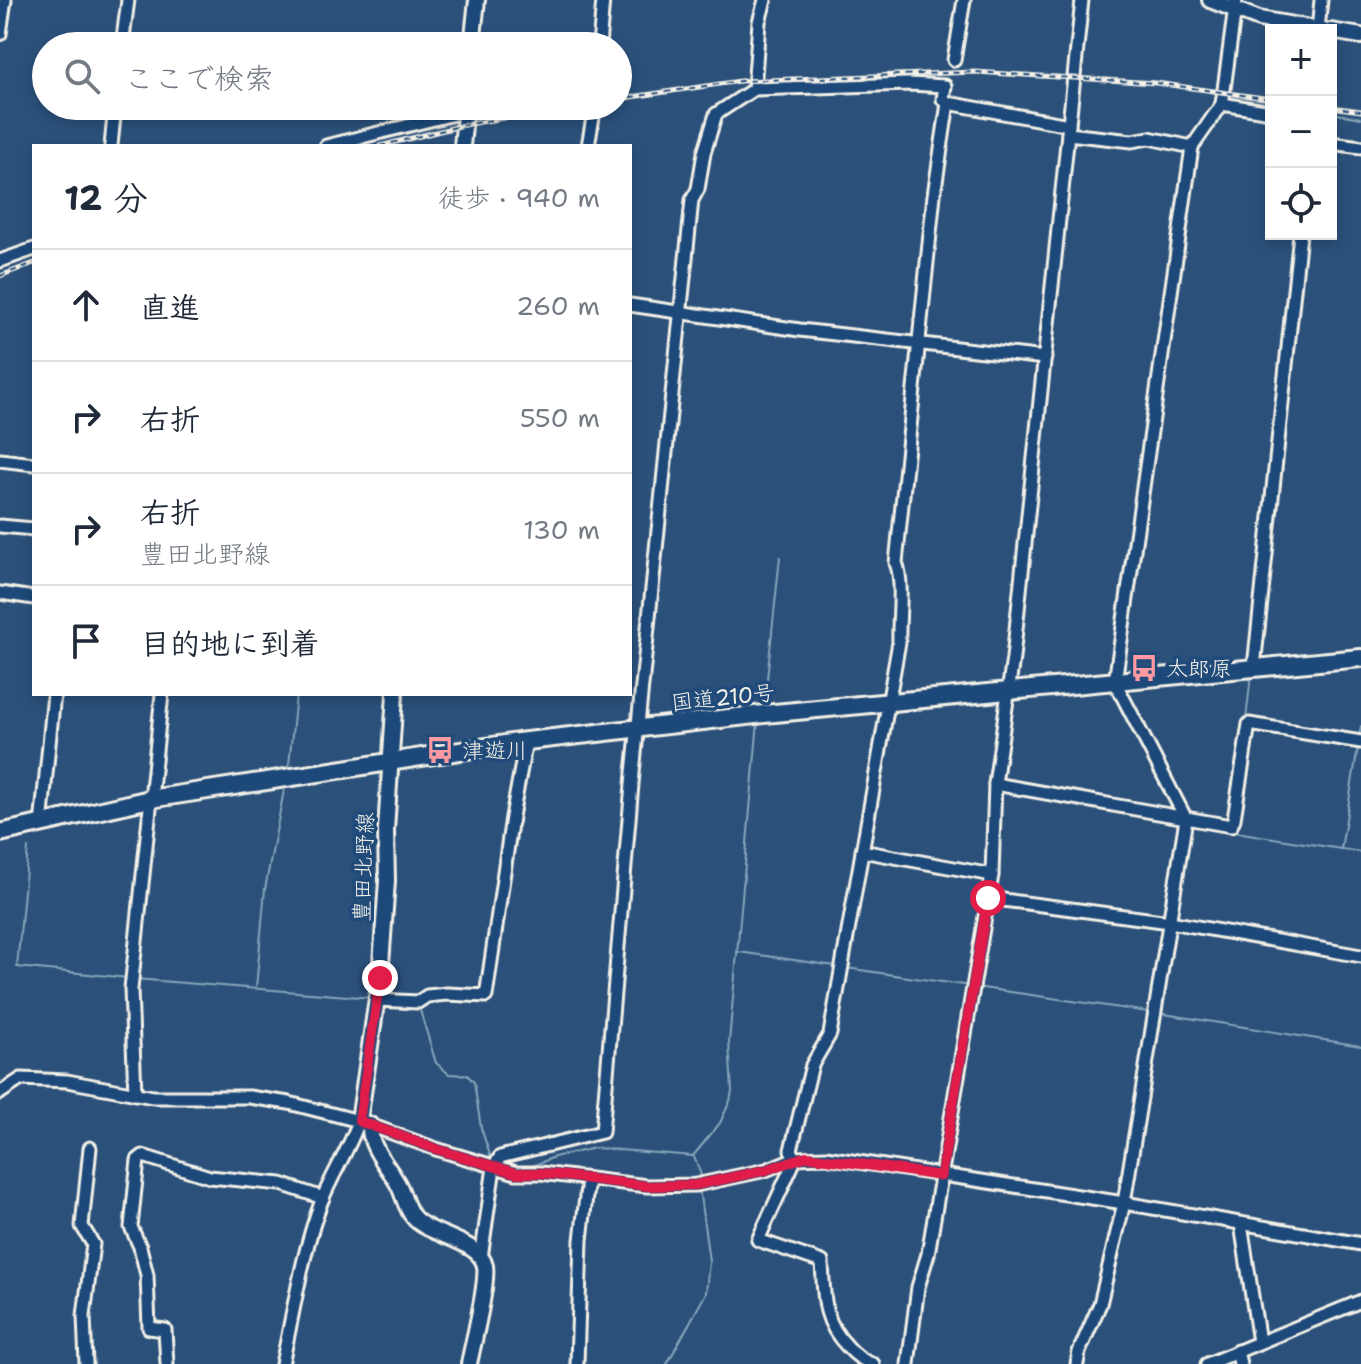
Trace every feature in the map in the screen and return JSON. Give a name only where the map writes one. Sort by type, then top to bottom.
[{"type":"highway","name":"国道210号","points":[[0,833],[150,799],[526,741],[757,715],[1361,658]]},
{"type":"main road","points":[[474,32],[477,0]]},
{"type":"main road","points":[[1210,0],[1236,5],[1259,19],[1286,24]]},
{"type":"main road","points":[[1337,32],[1361,36]]},
{"type":"main road","points":[[462,144],[465,120]]},
{"type":"main road","name":"豊田北野線","points":[[395,696],[380,978],[364,1123],[376,1151],[399,1186],[412,1217],[436,1233],[461,1243],[481,1258]]},
{"type":"main road","points":[[469,1364],[482,1294],[485,1266],[481,1258]]},
{"type":"street","points":[[0,34],[5,0]]},
{"type":"street","points":[[124,32],[128,0]]},
{"type":"street","points":[[600,32],[603,0]]},
{"type":"street","points":[[754,89],[759,22],[765,0]]},
{"type":"street","points":[[954,60],[964,0]]},
{"type":"street","points":[[908,1364],[918,1287],[928,1254],[992,875],[995,784],[1009,693],[1082,0]]},
{"type":"street","points":[[1319,24],[1321,0]]},
{"type":"street","points":[[1077,1364],[1079,1352],[1100,1304],[1124,1203],[1186,819],[1115,682],[1192,147],[1222,104],[1236,5]]},
{"type":"street","points":[[481,1258],[494,1167],[500,1157],[602,1132],[638,728],[692,200],[698,189],[704,153],[716,114],[754,89],[909,84],[945,86],[943,99],[948,103],[1132,141],[1149,138],[1192,147]]},
{"type":"street","points":[[795,1158],[791,1150],[812,1065],[830,1034],[899,642],[901,574],[896,563],[934,195],[948,103]]},
{"type":"street","points":[[1222,104],[1265,111]]},
{"type":"street","points":[[111,144],[114,120]]},
{"type":"street","points":[[333,144],[422,120]]},
{"type":"street","points":[[588,144],[593,120]]},
{"type":"street","points":[[1337,144],[1361,147]]},
{"type":"street","points":[[1254,667],[1299,240]]},
{"type":"street","points":[[0,261],[32,250]]},
{"type":"street","points":[[632,305],[1045,358]]},
{"type":"street","points":[[0,460],[32,464]]},
{"type":"street","points":[[0,526],[32,529]]},
{"type":"street","points":[[0,593],[32,598]]},
{"type":"street","points":[[41,825],[54,696]]},
{"type":"street","points":[[135,1094],[131,989],[162,696]]},
{"type":"street","points":[[995,784],[1231,826],[1249,724],[1361,742]]},
{"type":"street","points":[[377,1000],[418,1002],[427,996],[447,994],[486,996],[526,741]]},
{"type":"street","points":[[862,851],[992,875]]},
{"type":"street","points":[[988,898],[1170,922],[1361,956]]},
{"type":"street","points":[[0,1093],[15,1081],[31,1078],[171,1098],[249,1097],[289,1103],[364,1123],[516,1173],[647,1186],[696,1185],[766,1170],[795,1158],[826,1157],[1124,1203],[1361,1244]]},
{"type":"street","points":[[282,1364],[312,1231],[323,1198],[364,1123]]},
{"type":"street","points":[[86,1364],[84,1316],[93,1244],[82,1226],[90,1148]]},
{"type":"street","points":[[167,1364],[165,1330],[149,1328],[147,1275],[131,1227],[138,1160],[143,1156],[154,1158],[210,1177],[281,1184],[323,1198]]},
{"type":"street","points":[[795,1158],[758,1240],[822,1262],[823,1299],[836,1335],[855,1355],[873,1364]]},
{"type":"street","points":[[577,1364],[581,1240],[588,1179]]},
{"type":"street","points":[[1241,1224],[1259,1342]]},
{"type":"street","points":[[1207,1364],[1361,1301]]},
{"type":"street","points":[[1237,1351],[1240,1364]]},
{"type":"waterway","points":[[1337,114],[1361,118]]},
{"type":"waterway","points":[[761,707],[766,688],[780,557]]},
{"type":"waterway","points":[[1246,720],[1251,675]]},
{"type":"waterway","points":[[1125,687],[1190,813]]},
{"type":"waterway","points":[[289,765],[296,696]]},
{"type":"waterway","points":[[528,1168],[554,1157],[595,1148],[693,1156],[720,1123],[732,1091],[729,1042],[758,721]]},
{"type":"waterway","points":[[1359,737],[1361,726]]},
{"type":"waterway","points":[[1358,747],[1341,849],[1361,852]]},
{"type":"waterway","points":[[256,988],[265,889],[285,785]]},
{"type":"waterway","points":[[151,855],[155,822]]},
{"type":"waterway","points":[[1230,831],[1341,849]]},
{"type":"waterway","points":[[28,848],[17,967],[129,978]]},
{"type":"waterway","points":[[1161,1014],[1172,942]]},
{"type":"waterway","points":[[739,952],[835,966]]},
{"type":"waterway","points":[[846,968],[970,986]]},
{"type":"waterway","points":[[135,979],[372,998]]},
{"type":"waterway","points":[[976,987],[1148,1012]]},
{"type":"waterway","points":[[419,1007],[436,1063],[449,1074],[467,1075],[474,1082],[481,1128],[490,1155],[496,1158]]},
{"type":"waterway","points":[[1158,1013],[1361,1046]]},
{"type":"waterway","points":[[694,1157],[701,1175],[700,1181]]},
{"type":"waterway","points":[[505,1162],[522,1168]]},
{"type":"waterway","points":[[667,1364],[706,1293],[709,1261],[699,1188]]},
{"type":"railway","points":[[632,97],[740,81],[975,72],[1156,83],[1265,98]]},
{"type":"railway","points":[[1337,108],[1361,111]]},
{"type":"railway","points":[[388,144],[492,120]]},
{"type":"railway","points":[[0,276],[32,264]]},
{"type":"place","name":"太郎原","points":[[1144,668]]},
{"type":"place","name":"津遊川","points":[[440,750]]},
{"type":"route","points":[[380,978],[359,1121],[436,1149],[516,1173],[541,1173],[647,1186],[696,1185],[766,1170],[807,1156],[941,1176],[988,898]]}]
